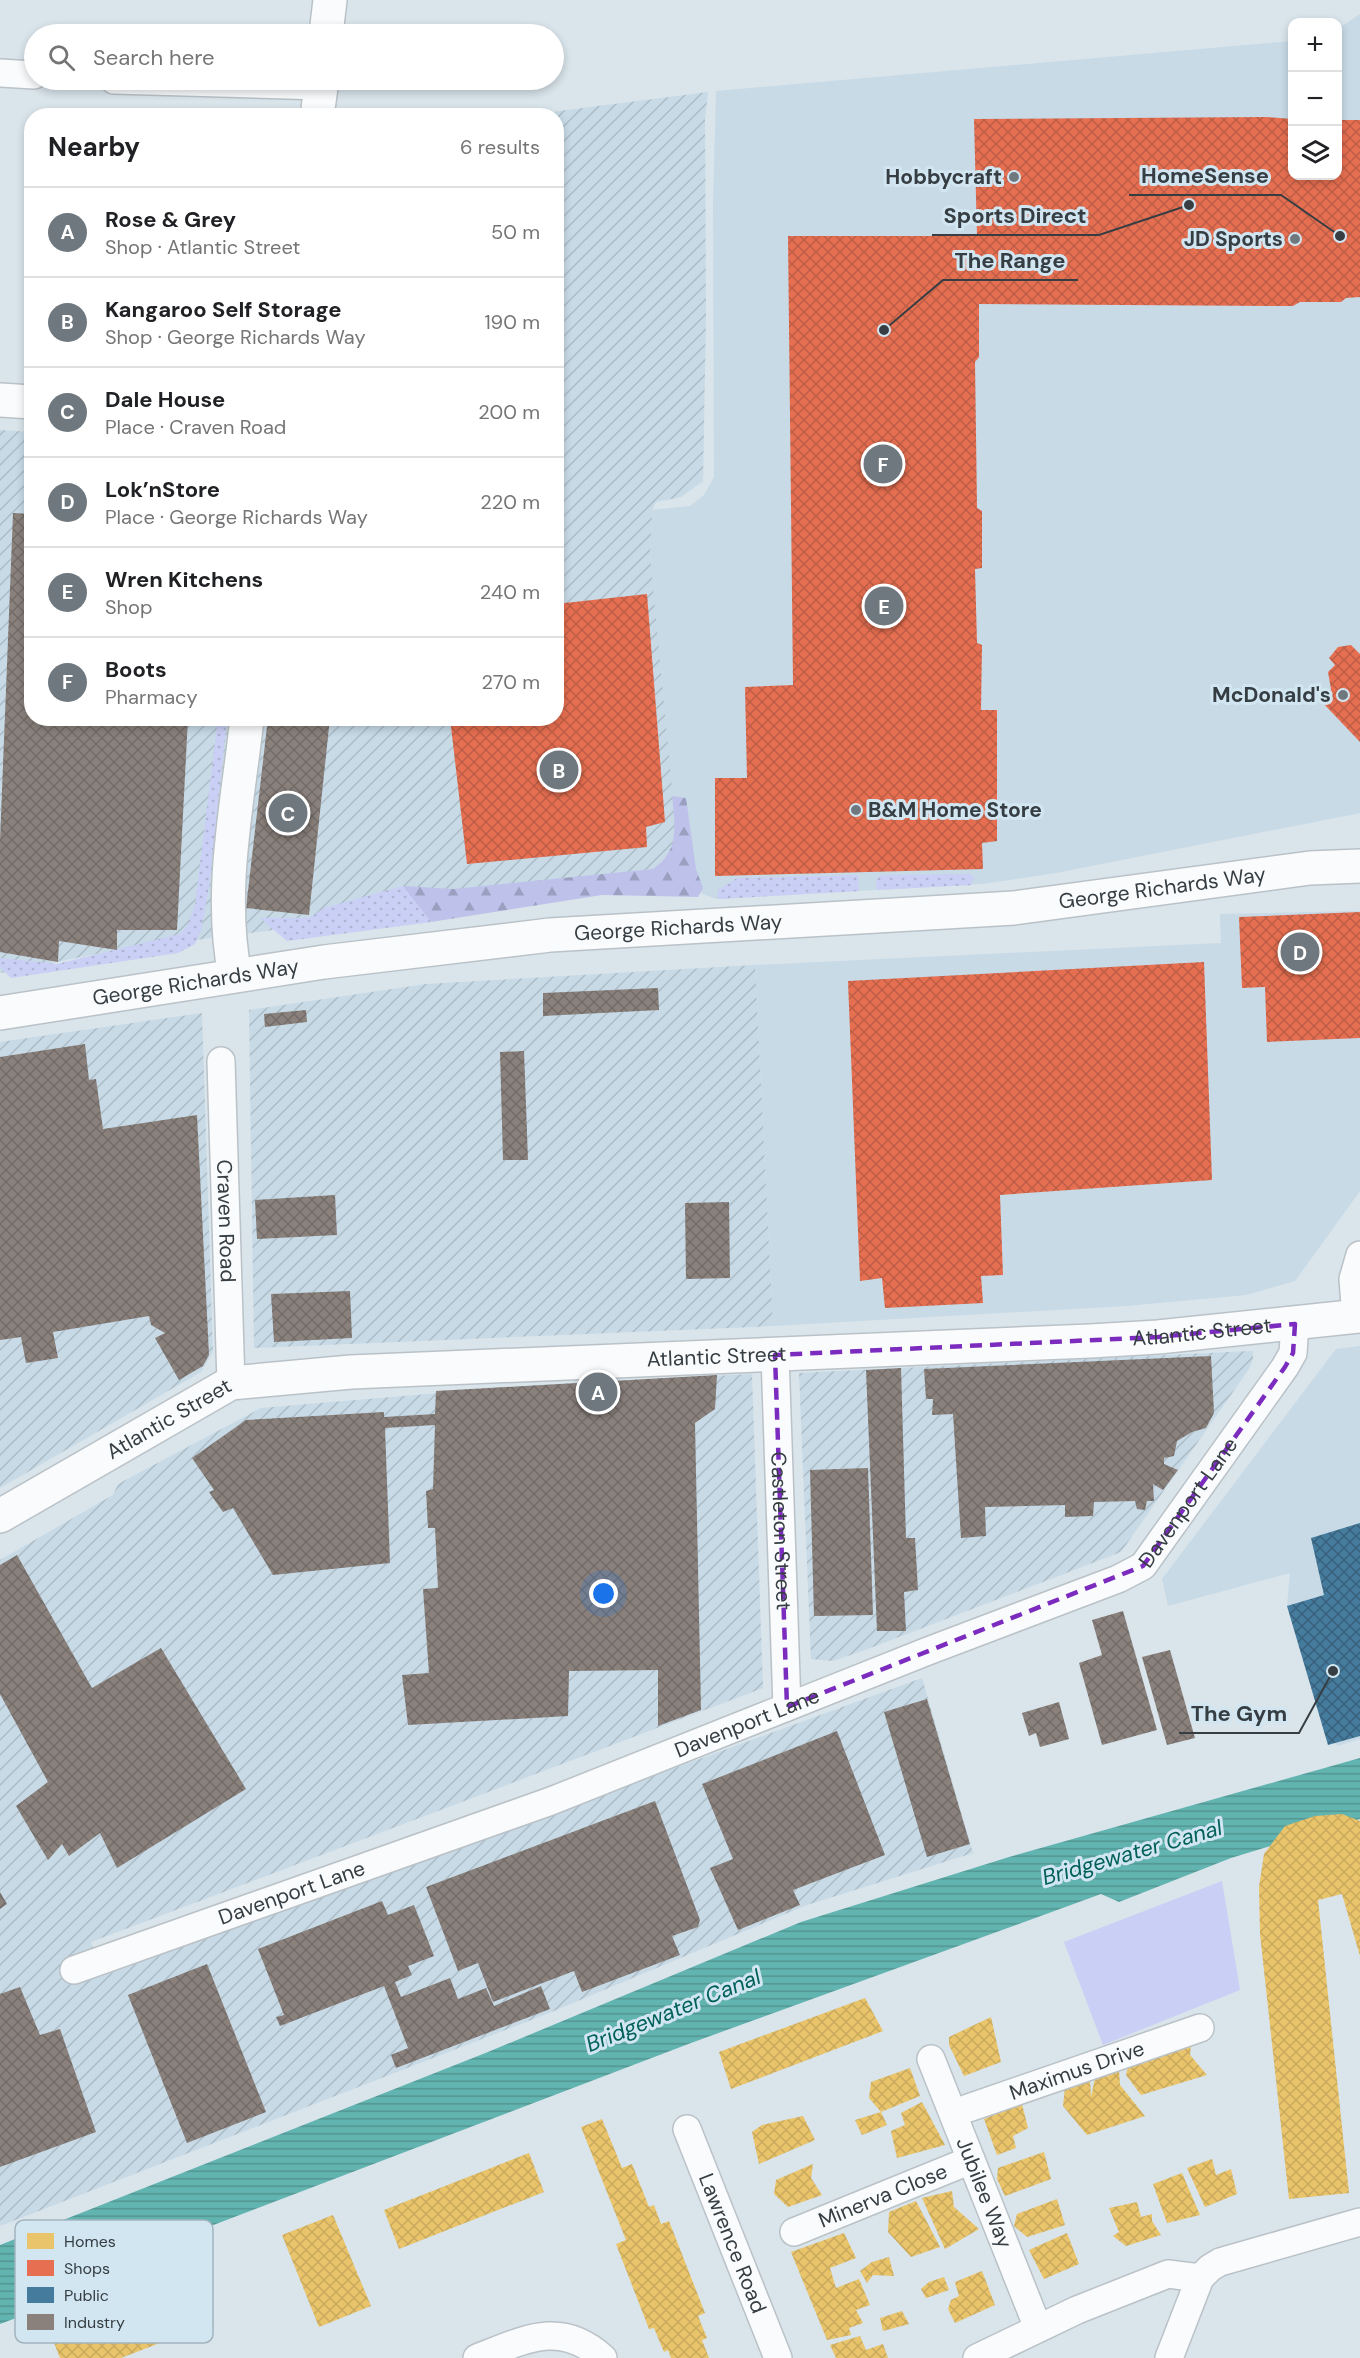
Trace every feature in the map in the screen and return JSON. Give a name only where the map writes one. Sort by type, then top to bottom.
[{"type":"street","points":[[327,24],[330,0]]},
{"type":"street","points":[[0,73],[24,74]]},
{"type":"street","points":[[261,90],[320,94]]},
{"type":"street","points":[[0,400],[24,402]]},
{"type":"street","points":[[235,975],[229,943],[227,906],[246,726]]},
{"type":"street","points":[[1310,868],[1360,849]]},
{"type":"street","name":"George Richards Way","points":[[0,1013],[235,975],[385,954],[550,935],[1014,909],[1310,868],[1360,866]]},
{"type":"street","name":"Craven Road","points":[[221,1061],[231,1383]]},
{"type":"street","points":[[1358,1317],[1353,1279],[1360,1255]]},
{"type":"street","name":"Atlantic Street","points":[[0,1516],[231,1383],[351,1372],[1146,1338],[1358,1317]]},
{"type":"street","name":"Davenport Lane","points":[[74,1970],[551,1801],[1118,1579],[1143,1566],[1285,1367],[1293,1353],[1295,1324]]},
{"type":"street","name":"Castleton Street","points":[[775,1355],[787,1707]]},
{"type":"street","name":"Maximus Drive","points":[[954,2113],[1200,2028]]},
{"type":"street","name":"Jubilee Way","points":[[931,2059],[1038,2328]]},
{"type":"street","name":"Lawrence Road","points":[[687,2129],[778,2358]]},
{"type":"street","name":"Minerva Close","points":[[794,2232],[971,2160]]},
{"type":"street","points":[[1169,2358],[1200,2278],[1210,2268],[1220,2262],[1360,2222]]},
{"type":"street","points":[[977,2358],[1038,2328],[1168,2274],[1200,2278]]},
{"type":"street","points":[[477,2358],[522,2341],[560,2334],[592,2348],[603,2358]]},
{"type":"highlighted area","points":[[1295,1324],[1293,1353],[1285,1367],[1143,1566],[787,1707],[775,1355],[1158,1337]]},
{"type":"shaded area","points":[[1360,14],[1360,813],[1056,873],[982,884],[716,899],[668,880],[650,556],[652,510],[690,506],[704,495],[714,477],[713,204],[716,91],[1288,41],[1288,180],[1342,180],[1342,26]]},
{"type":"shaded area","points":[[708,92],[705,118],[706,316],[703,481],[681,497],[656,502],[652,510],[650,556],[676,831],[668,880],[117,950],[0,973],[0,430],[24,432],[24,726],[564,726],[564,110]]},
{"type":"shaded area","points":[[217,726],[226,726],[209,887],[201,930],[195,944],[178,953],[11,978],[0,967],[0,958],[57,964],[180,934],[188,925],[195,905]]},
{"type":"shaded area","points":[[970,874],[974,878],[971,885],[877,890],[876,880],[881,875]]},
{"type":"shaded area","points":[[858,875],[859,891],[718,899],[718,890],[737,878]]},
{"type":"shaded area","points":[[403,886],[431,922],[287,941],[260,918],[309,918],[324,908]]},
{"type":"shaded area","points":[[1360,911],[1360,1191],[1295,1281],[1246,1295],[1126,1306],[773,1326],[755,965],[1221,943],[1220,914]]},
{"type":"shaded area","points":[[755,965],[773,1326],[254,1348],[249,1010],[426,984]]},
{"type":"shaded area","points":[[202,1013],[213,1352],[201,1372],[0,1488],[0,1042]]},
{"type":"shaded area","points":[[1360,1346],[1360,1739],[1337,1746],[1287,1606],[1290,1573],[1168,1606],[1162,1579],[1336,1349]]},
{"type":"shaded area","points":[[1253,1351],[1249,1369],[1121,1552],[865,1650],[833,1661],[811,1659],[799,1373]]},
{"type":"shaded area","points":[[752,1374],[763,1688],[91,1942],[103,1976],[922,1678],[973,1853],[807,1905],[549,2013],[0,2226],[0,1560],[113,1495],[118,1484],[261,1408],[535,1385]]},
{"type":"shaded area","points":[[1222,1881],[1240,1990],[1103,2045],[1064,1942]]},
{"type":"green space","points":[[672,796],[686,798],[696,869],[703,888],[698,897],[602,895],[431,922],[403,886],[454,889],[653,869],[662,862],[672,846],[674,827]]},
{"type":"water","name":"Bridgewater Canal","points":[[1360,1758],[1360,1819],[1231,1858],[1119,1902],[1101,1894],[691,2043],[213,2225],[213,2220],[63,2220],[488,2052],[801,1922],[1009,1857]]},
{"type":"water","points":[[15,2239],[15,2318],[0,2324],[0,2245]]},
{"type":"building: Homes","points":[[1342,1814],[1360,1821],[1360,1956],[1342,1894],[1318,1900],[1349,2193],[1289,2199],[1260,1934],[1259,1887],[1264,1854],[1285,1826],[1315,1816]]},
{"type":"building: Homes","points":[[865,1998],[883,2031],[731,2089],[719,2052]]},
{"type":"building: Homes","points":[[991,2017],[1001,2062],[964,2076],[949,2045],[949,2037]]},
{"type":"building: Homes","points":[[1192,2035],[1190,2055],[1207,2075],[1141,2095],[1126,2075],[1129,2063]]},
{"type":"building: Homes","points":[[910,2068],[920,2096],[881,2112],[869,2098],[871,2082]]},
{"type":"building: Homes","points":[[1119,2069],[1120,2085],[1145,2116],[1087,2135],[1063,2106],[1065,2087],[1090,2080],[1091,2097],[1095,2078]]},
{"type":"building: Homes","points":[[922,2102],[945,2145],[897,2158],[891,2131],[905,2125],[901,2113]]},
{"type":"building: Homes","points":[[1022,2104],[1028,2128],[1013,2136],[1016,2148],[997,2155],[984,2119]]},
{"type":"building: Homes","points":[[881,2112],[887,2125],[862,2135],[855,2120]]},
{"type":"building: Homes","points":[[803,2116],[815,2140],[759,2164],[752,2132],[762,2125]]},
{"type":"building: Homes","points":[[602,2119],[622,2168],[632,2164],[649,2207],[654,2205],[661,2224],[669,2221],[705,2313],[698,2316],[707,2338],[702,2340],[709,2358],[671,2358],[668,2350],[664,2352],[654,2328],[649,2329],[616,2244],[626,2240],[581,2127]]},
{"type":"building: Homes","points":[[1044,2152],[1051,2179],[1005,2196],[997,2179],[998,2168]]},
{"type":"building: Homes","points":[[529,2153],[544,2192],[399,2249],[384,2210]]},
{"type":"building: Homes","points":[[1212,2159],[1216,2175],[1231,2169],[1237,2194],[1205,2207],[1187,2168]]},
{"type":"building: Homes","points":[[813,2164],[811,2178],[822,2195],[788,2207],[774,2194],[776,2180]]},
{"type":"building: Homes","points":[[1182,2173],[1200,2215],[1167,2223],[1153,2184]]},
{"type":"building: Homes","points":[[952,2191],[954,2207],[979,2229],[945,2249],[922,2198]]},
{"type":"building: Homes","points":[[1057,2199],[1065,2225],[1027,2237],[1014,2226],[1017,2214]]},
{"type":"building: Homes","points":[[916,2201],[940,2247],[911,2257],[888,2232],[889,2212]]},
{"type":"building: Homes","points":[[1137,2202],[1141,2217],[1152,2214],[1152,2221],[1161,2235],[1126,2246],[1113,2236],[1119,2232],[1109,2208]]},
{"type":"building: Homes","points":[[333,2215],[371,2306],[319,2327],[282,2235]]},
{"type":"building: Homes","points":[[844,2233],[856,2258],[830,2268],[836,2288],[859,2279],[870,2305],[856,2310],[863,2323],[849,2328],[851,2335],[827,2340],[791,2252]]},
{"type":"building: Homes","points":[[1067,2233],[1079,2264],[1044,2279],[1029,2250]]},
{"type":"building: Homes","points":[[889,2257],[894,2276],[873,2275],[867,2283],[860,2271],[872,2262]]},
{"type":"building: Homes","points":[[982,2271],[995,2305],[955,2323],[948,2309],[951,2300],[959,2296],[955,2282]]},
{"type":"building: Homes","points":[[944,2277],[949,2290],[926,2298],[921,2289],[929,2282]]},
{"type":"building: Homes","points":[[902,2311],[909,2324],[883,2331],[880,2318]]},
{"type":"building: Homes","points":[[860,2336],[866,2350],[883,2344],[888,2358],[836,2358],[830,2345]]},
{"type":"building: Homes","points":[[54,2343],[160,2343],[121,2358],[60,2358]]},
{"type":"building: Shops","points":[[974,119],[1288,119],[1288,180],[1342,180],[1342,120],[1360,120],[1360,297],[1346,298],[1341,302],[1300,302],[1293,306],[979,304],[979,357],[975,362],[977,508],[982,511],[982,568],[975,569],[977,643],[982,645],[981,710],[997,710],[997,841],[982,843],[983,869],[715,876],[715,778],[747,778],[745,687],[793,685],[788,236],[977,236]]},
{"type":"building: Shops","points":[[647,594],[665,822],[646,827],[647,847],[467,864],[451,726],[564,726],[564,603]]},
{"type":"building: Shops","name":"McDonald's","points":[[1351,645],[1360,654],[1360,742],[1322,702],[1331,689],[1328,672],[1335,665],[1329,658],[1338,647]]},
{"type":"building: Shops","points":[[1360,912],[1360,1038],[1267,1042],[1265,987],[1242,988],[1239,917]]},
{"type":"building: Shops","points":[[1204,962],[1212,1180],[1000,1195],[1003,1275],[981,1276],[983,1303],[885,1308],[882,1278],[860,1281],[848,981]]},
{"type":"building: Public","points":[[1360,1523],[1360,1736],[1328,1745],[1287,1606],[1324,1595],[1311,1538]]},
{"type":"building: Industry","points":[[13,513],[24,514],[24,726],[188,726],[177,930],[117,930],[117,950],[59,941],[58,962],[0,952],[0,841]]},
{"type":"building: Industry","points":[[267,726],[329,726],[309,915],[246,908]]},
{"type":"building: Industry","points":[[658,988],[659,1010],[543,1016],[543,993]]},
{"type":"building: Industry","points":[[306,1010],[307,1022],[265,1027],[264,1014]]},
{"type":"building: Industry","points":[[85,1044],[89,1080],[96,1079],[103,1129],[197,1115],[209,1355],[203,1366],[179,1380],[155,1338],[165,1333],[151,1325],[149,1316],[53,1332],[58,1358],[26,1363],[21,1337],[0,1340],[0,1057]]},
{"type":"building: Industry","points":[[524,1051],[528,1160],[503,1160],[500,1052]]},
{"type":"building: Industry","points":[[335,1195],[337,1235],[257,1239],[255,1200]]},
{"type":"building: Industry","points":[[729,1202],[730,1278],[686,1279],[685,1203]]},
{"type":"building: Industry","points":[[350,1291],[352,1338],[274,1342],[271,1294]]},
{"type":"building: Industry","points":[[1211,1356],[1214,1413],[1206,1428],[1192,1432],[1177,1441],[1174,1456],[1164,1458],[1164,1464],[1178,1470],[1163,1490],[1153,1484],[1154,1501],[1147,1501],[1145,1510],[1137,1509],[1135,1501],[1094,1502],[1093,1516],[1065,1517],[1065,1505],[985,1507],[986,1536],[961,1538],[953,1414],[932,1415],[933,1399],[926,1399],[924,1369]]},
{"type":"building: Industry","points":[[901,1368],[906,1538],[915,1538],[918,1590],[904,1592],[906,1631],[877,1631],[866,1370]]},
{"type":"building: Industry","points":[[717,1375],[715,1409],[695,1423],[701,1710],[658,1726],[658,1670],[569,1671],[568,1716],[408,1725],[402,1675],[429,1673],[423,1589],[438,1588],[435,1528],[428,1528],[426,1491],[433,1489],[435,1425],[385,1428],[390,1563],[273,1575],[233,1508],[223,1512],[209,1492],[214,1490],[192,1458],[246,1420],[384,1412],[384,1417],[435,1414],[436,1391]]},
{"type":"building: Industry","points":[[868,1468],[873,1615],[814,1616],[810,1470]]},
{"type":"building: Industry","points":[[17,1555],[92,1688],[161,1648],[246,1789],[117,1868],[100,1833],[69,1856],[62,1844],[48,1860],[16,1806],[48,1782],[0,1694],[0,1565]]},
{"type":"building: Industry","points":[[1123,1611],[1157,1730],[1102,1745],[1079,1663],[1102,1655],[1092,1620]]},
{"type":"building: Industry","points":[[1170,1650],[1195,1738],[1167,1745],[1142,1657]]},
{"type":"building: Industry","points":[[927,1699],[970,1844],[927,1857],[884,1712]]},
{"type":"building: Industry","points":[[1059,1702],[1069,1739],[1040,1747],[1036,1733],[1029,1736],[1022,1713]]},
{"type":"building: Industry","points":[[837,1731],[885,1855],[793,1890],[800,1905],[738,1930],[710,1868],[733,1859],[702,1784]]},
{"type":"building: Industry","points":[[655,1801],[700,1920],[698,1927],[672,1936],[680,1955],[582,1992],[574,1971],[493,2002],[478,1963],[458,1971],[426,1887]]},
{"type":"building: Industry","points":[[0,1892],[7,1904],[0,1909]]},
{"type":"building: Industry","points":[[382,1901],[388,1915],[414,1905],[434,1956],[408,1966],[412,1975],[395,1982],[401,1997],[450,1978],[458,1999],[486,1988],[494,2006],[541,1986],[550,2009],[396,2068],[391,2055],[408,2048],[384,1986],[280,2026],[276,2017],[284,2015],[258,1949]]},
{"type":"building: Industry","points":[[207,1964],[266,2112],[187,2143],[128,1995]]},
{"type":"building: Industry","points":[[20,1987],[40,2035],[60,2029],[96,2132],[0,2167],[0,1994]]},
{"type":"place","name":"Hobbycraft","points":[[1014,177]]},
{"type":"place","name":"Sports Direct","points":[[1189,205]]},
{"type":"place","name":"HomeSense","points":[[1340,236]]},
{"type":"place","name":"JD Sports","points":[[1295,239]]},
{"type":"place","name":"The Range","points":[[884,330]]},
{"type":"place","name":"Boots","points":[[883,464]]},
{"type":"place","name":"Wren Kitchens","points":[[884,606]]},
{"type":"place","name":"McDonald's","points":[[1343,695]]},
{"type":"place","name":"Kangaroo Self Storage","points":[[559,770]]},
{"type":"place","name":"B&M Home Store","points":[[856,810]]},
{"type":"place","name":"Dale House","points":[[288,813]]},
{"type":"place","name":"Lok’nStore","points":[[1300,952]]},
{"type":"place","name":"Rose & Grey","points":[[598,1392]]},
{"type":"place","name":"The Gym","points":[[1333,1671]]}]
